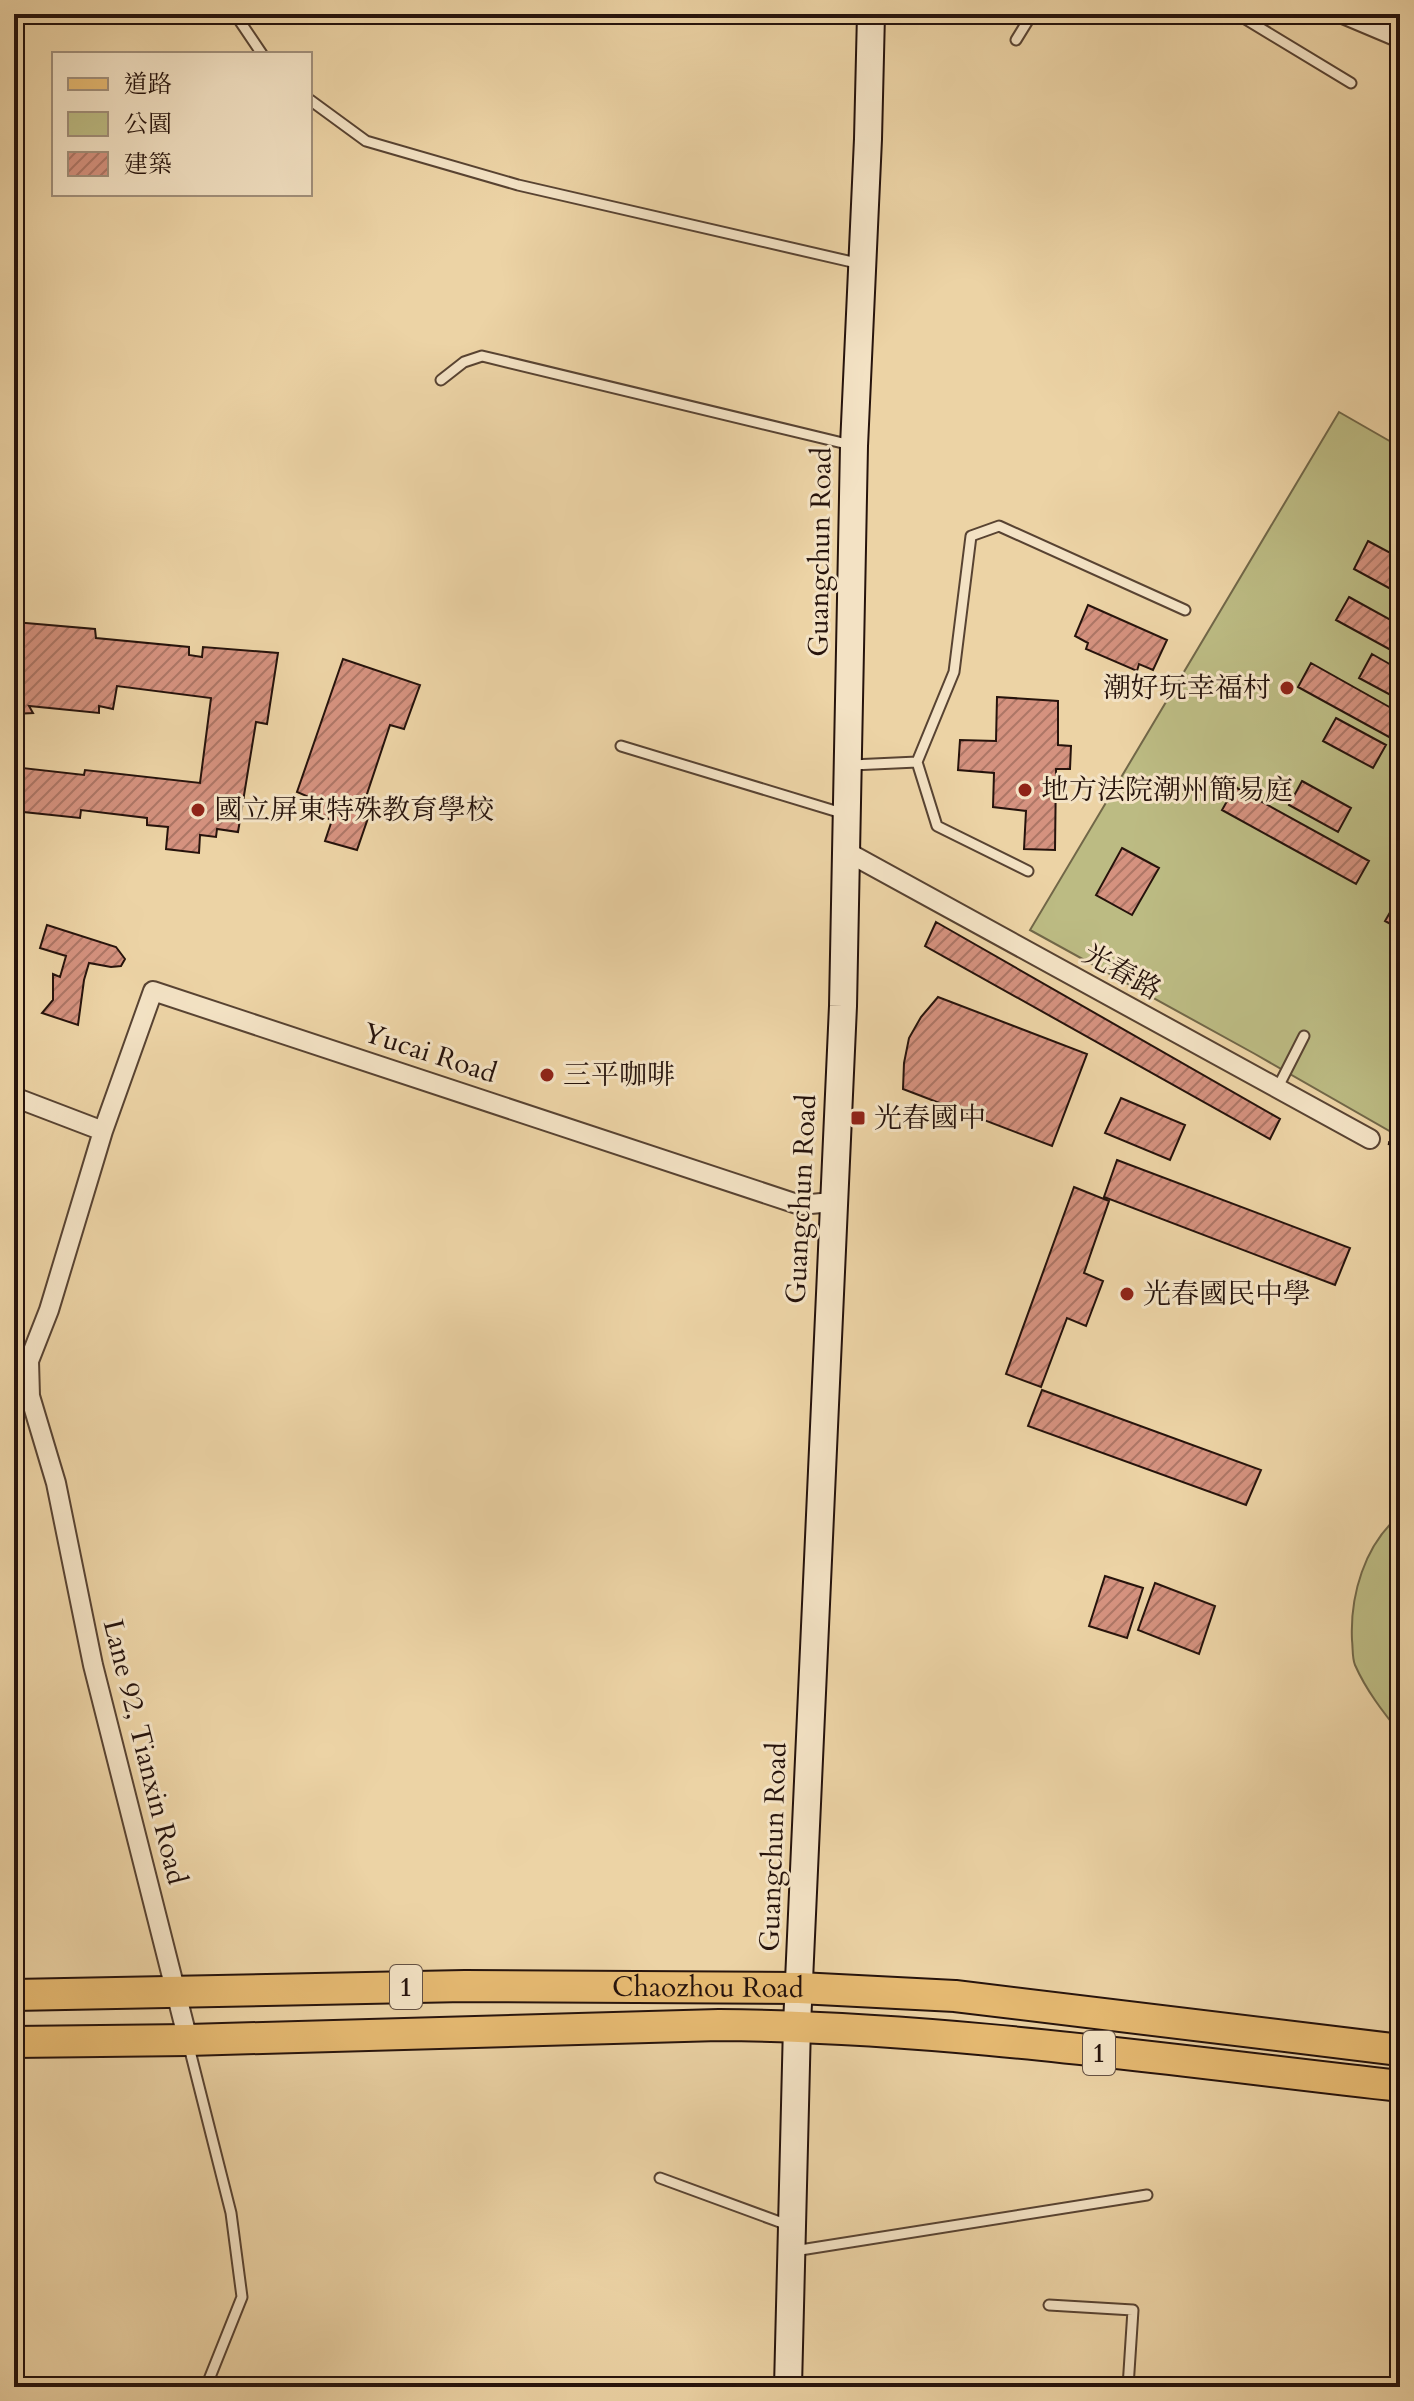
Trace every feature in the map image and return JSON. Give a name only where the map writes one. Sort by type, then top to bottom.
[{"type":"main road","name":"Guangchun Road","points":[[788,2387],[797,2025],[843,1006],[854,446],[871,14]]},
{"type":"main road","name":"Chaozhou Road","points":[[14,1995],[465,1986],[799,1988],[955,1996],[1400,2050]]},
{"type":"main road","name":"Chaozhou Road","points":[[14,2042],[797,2025],[957,2037],[1400,2086]]},
{"type":"street","points":[[1343,14],[1400,38]]},
{"type":"street","name":"光春路","points":[[847,852],[1370,1139]]},
{"type":"street","name":"Yucai Road","points":[[103,1131],[153,991],[800,1205],[832,1202]]},
{"type":"street","points":[[14,1097],[103,1131]]},
{"type":"street","name":"Lane 92, Tianxin Road","points":[[103,1131],[49,1310],[29,1361],[30,1396],[56,1483],[93,1665],[188,2040]]},
{"type":"lane","points":[[235,14],[261,52]]},
{"type":"lane","points":[[1016,40],[1032,14]]},
{"type":"lane","points":[[1237,14],[1351,83]]},
{"type":"lane","points":[[312,102],[366,141],[518,185],[861,264]]},
{"type":"lane","points":[[441,380],[464,362],[482,356],[854,446]]},
{"type":"lane","points":[[1028,871],[937,826],[917,762],[954,672],[971,536],[999,526],[1185,610]]},
{"type":"lane","points":[[621,746],[848,815]]},
{"type":"lane","points":[[849,765],[917,762]]},
{"type":"lane","points":[[1277,1089],[1304,1036]]},
{"type":"lane","name":"Lane 92, Tianxin Road","points":[[188,2040],[231,2213],[242,2297],[206,2387]]},
{"type":"lane","points":[[660,2178],[791,2239],[1147,2195]]},
{"type":"lane","points":[[1049,2305],[1133,2310],[1128,2387]]},
{"type":"green space","name":"潮好玩幸福村","points":[[1339,412],[1400,447],[1400,1137],[1030,930]]},
{"type":"green space","points":[[1400,1515],[1400,1733],[1375,1700],[1355,1665],[1352,1623],[1357,1589],[1368,1556]]},
{"type":"building","points":[[1368,541],[1400,558],[1400,594],[1354,569]]},
{"type":"building","points":[[1349,597],[1400,625],[1400,655],[1336,620]]},
{"type":"building","points":[[1088,605],[1167,640],[1153,670],[1139,664],[1137,671],[1086,649],[1088,643],[1075,636]]},
{"type":"building","points":[[14,622],[95,629],[96,638],[189,647],[189,655],[202,657],[203,647],[278,653],[267,724],[256,722],[238,832],[217,829],[216,837],[200,835],[199,853],[166,849],[168,827],[147,825],[147,818],[81,810],[80,818],[14,811],[14,767],[84,775],[85,770],[200,783],[211,698],[117,686],[113,709],[99,706],[99,713],[29,706],[33,713],[14,714]]},
{"type":"building","points":[[1372,654],[1400,670],[1400,700],[1359,678]]},
{"type":"building","points":[[343,659],[420,685],[404,729],[390,725],[360,815],[368,818],[357,850],[325,841],[332,820],[305,810],[309,797],[297,792]]},
{"type":"building","points":[[1311,663],[1400,713],[1400,743],[1298,687]]},
{"type":"building","name":"地方法院潮州簡易庭","points":[[997,697],[1058,701],[1058,745],[1071,746],[1070,769],[1056,769],[1055,850],[1024,849],[1026,811],[993,807],[994,773],[958,770],[960,740],[996,741]]},
{"type":"building","points":[[1336,718],[1386,745],[1373,768],[1323,741]]},
{"type":"building","points":[[1302,781],[1351,808],[1338,832],[1289,805]]},
{"type":"building","points":[[1235,787],[1369,861],[1356,884],[1222,810]]},
{"type":"building","points":[[1122,848],[1159,868],[1132,915],[1096,895]]},
{"type":"building","points":[[1400,895],[1400,929],[1385,921]]},
{"type":"building","points":[[936,922],[1280,1119],[1270,1139],[925,946]]},
{"type":"building","points":[[47,925],[116,947],[125,959],[121,966],[89,963],[78,1025],[42,1013],[53,1000],[53,974],[60,977],[66,956],[40,948]]},
{"type":"building","points":[[938,997],[1087,1054],[1052,1146],[903,1089],[909,1038]]},
{"type":"building","points":[[1121,1098],[1185,1125],[1170,1160],[1105,1133]]},
{"type":"building","points":[[1117,1160],[1350,1248],[1335,1285],[1104,1197]]},
{"type":"building","points":[[1074,1187],[1109,1201],[1084,1273],[1103,1281],[1086,1326],[1067,1318],[1041,1387],[1006,1374]]},
{"type":"building","points":[[1042,1390],[1261,1470],[1246,1505],[1028,1426]]},
{"type":"building","points":[[1105,1576],[1143,1588],[1127,1638],[1089,1626]]},
{"type":"building","points":[[1155,1583],[1215,1606],[1199,1654],[1138,1630]]},
{"type":"place","name":"潮好玩幸福村","points":[[1287,688]]},
{"type":"place","name":"地方法院潮州簡易庭","points":[[1025,790]]},
{"type":"place","name":"國立屏東特殊教育學校","points":[[198,810]]},
{"type":"place","name":"三平咖啡","points":[[547,1075]]},
{"type":"place","name":"光春國中","points":[[858,1118]]},
{"type":"place","name":"光春國民中學","points":[[1127,1294]]}]
